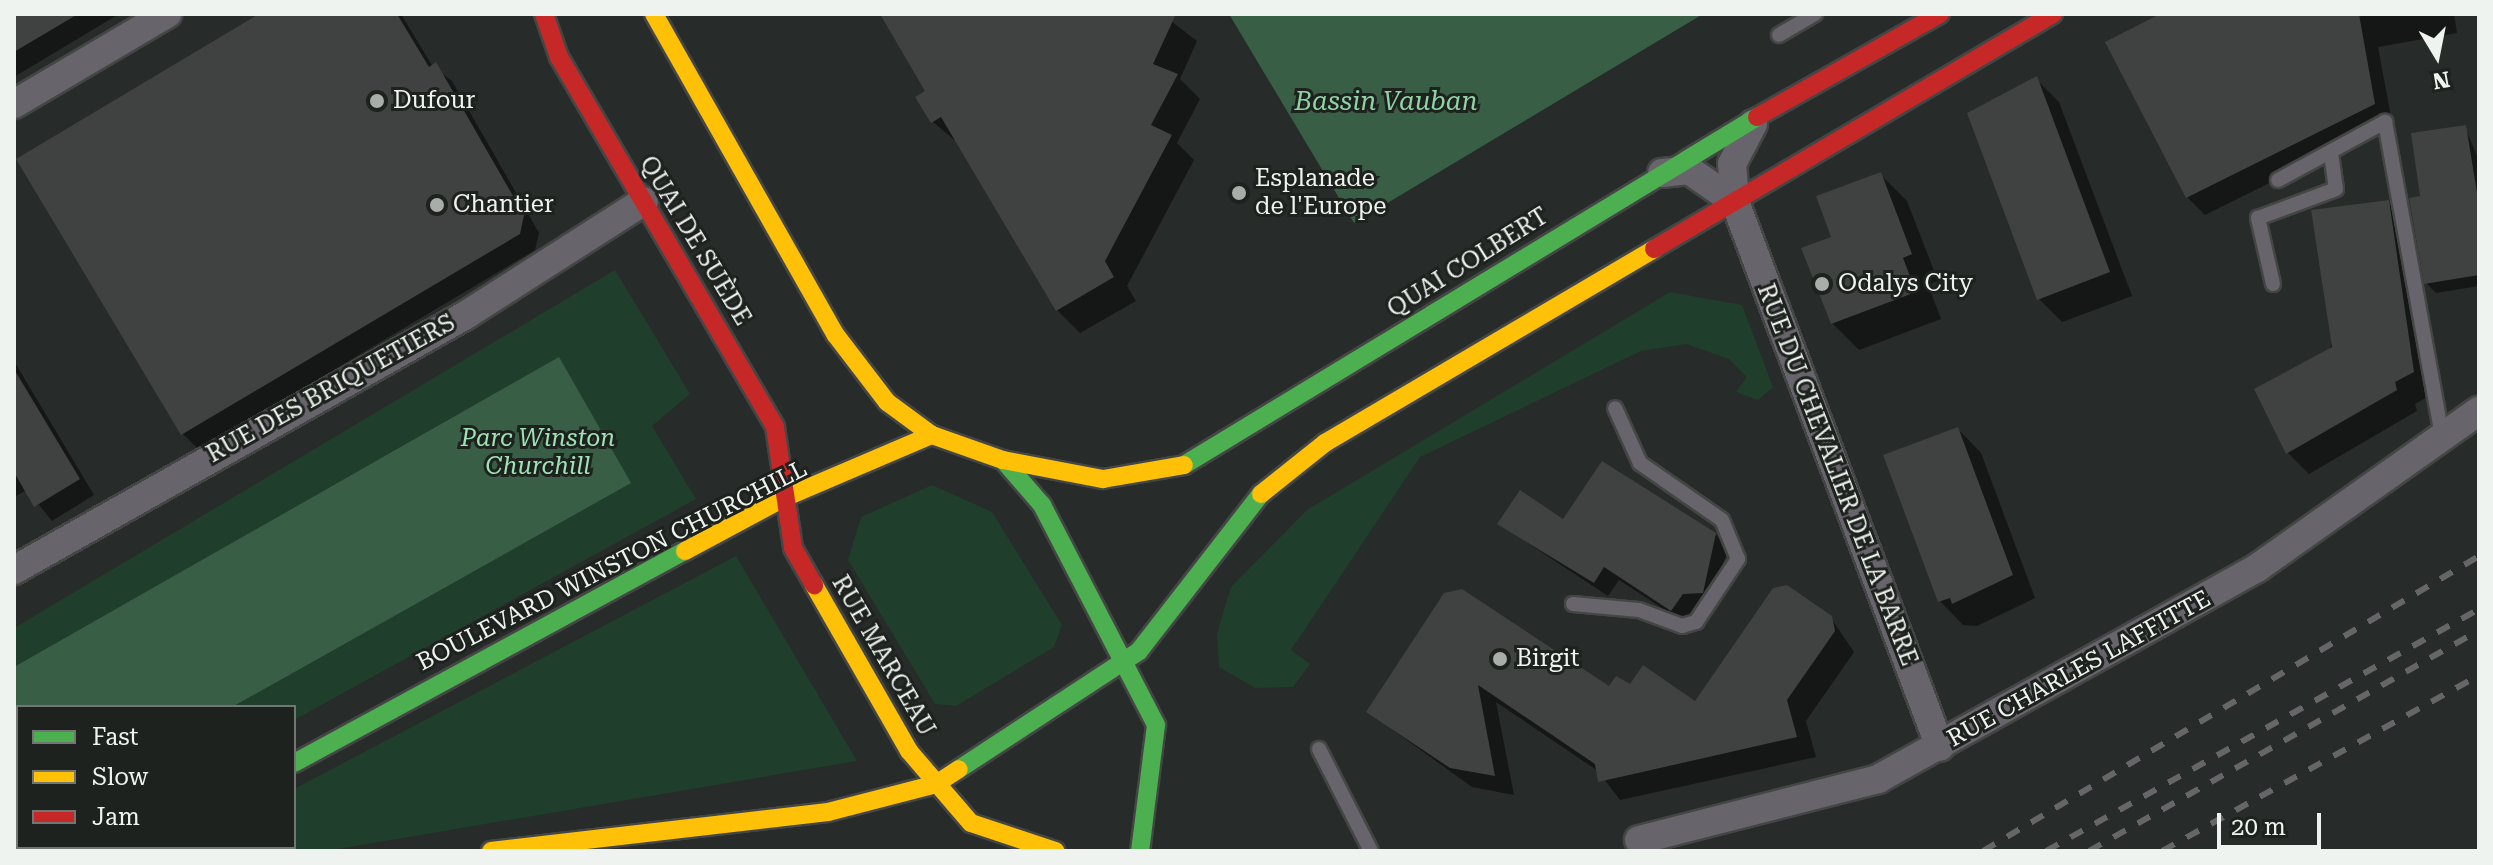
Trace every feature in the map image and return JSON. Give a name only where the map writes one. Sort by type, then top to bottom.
[{"type":"main road","name":"QUAI DE SUÈDE","points":[[544,14],[559,57],[775,427],[784,498]]},
{"type":"main road","points":[[654,14],[835,334],[887,402],[932,435],[1003,460],[1042,505],[1156,725],[1157,743],[1144,791],[1140,851]]},
{"type":"main road","name":"QUAI COLBERT","points":[[1003,460],[1103,479],[1182,466],[1235,440],[1657,174],[1940,14]]},
{"type":"main road","points":[[491,851],[828,812],[936,784],[1125,663],[1170,619],[1237,520],[1275,479],[1325,443],[2053,14]]},
{"type":"main road","name":"BOULEVARD WINSTON CHURCHILL","points":[[296,762],[784,498],[932,435]]},
{"type":"main road","name":"RUE MARCEAU","points":[[784,498],[793,548],[909,751],[971,823],[1055,851]]},
{"type":"street","points":[[14,104],[167,14]]},
{"type":"street","name":"RUE DU CHEVALIER DE LA BARRE","points":[[1757,119],[1732,164],[1735,202],[1940,747]]},
{"type":"street","points":[[1657,174],[1689,170],[1735,202]]},
{"type":"street","name":"RUE DES BRIQUETIERS","points":[[14,570],[453,322],[644,201]]},
{"type":"street","name":"RUE CHARLES LAFFITTE","points":[[1639,840],[1878,779],[2257,568],[2479,411]]},
{"type":"lane","points":[[1779,35],[1815,14]]},
{"type":"lane","points":[[2278,180],[2385,122],[2442,438]]},
{"type":"lane","points":[[2273,284],[2258,218],[2336,189],[2331,152]]},
{"type":"lane","points":[[1573,604],[1639,610],[1682,626],[1696,622],[1738,559],[1722,520],[1640,463],[1615,408]]},
{"type":"lane","points":[[1319,749],[1371,851]]},
{"type":"lane","points":[[618,851],[651,832]]},
{"type":"green space","name":"Parc Winston Churchill","points":[[615,270],[690,394],[652,426],[696,499],[296,719],[296,705],[16,705],[16,849],[42,849],[14,851],[14,628]]},
{"type":"green space","points":[[1670,292],[1742,305],[1773,387],[1758,400],[1736,392],[1747,377],[1729,359],[1686,344],[1641,351],[1420,457],[1291,650],[1310,664],[1293,687],[1255,688],[1219,667],[1217,633],[1231,587],[1307,510]]},
{"type":"green space","points":[[932,485],[992,512],[1062,625],[1054,647],[956,706],[935,704],[848,560],[861,517]]},
{"type":"green space","points":[[736,556],[857,761],[326,851],[178,851],[296,849],[296,788]]},
{"type":"water","name":"Bassin Vauban","points":[[1229,14],[1703,14],[1354,223]]},
{"type":"water","points":[[559,357],[631,483],[236,705],[16,705],[14,770],[14,667]]},
{"type":"building","points":[[14,14],[78,14],[14,52]]},
{"type":"building","points":[[259,14],[397,14],[429,67],[436,62],[524,215],[520,234],[181,435],[16,159]]},
{"type":"building","points":[[880,14],[1176,14],[1153,64],[1178,74],[1151,125],[1172,135],[1105,261],[1114,277],[1056,311],[941,117],[931,123],[915,97],[925,91]]},
{"type":"building","points":[[2160,14],[2359,14],[2375,104],[2186,198],[2105,42]]},
{"type":"building","points":[[2037,76],[2110,272],[2037,300],[1967,113]]},
{"type":"building","points":[[2466,125],[2479,205],[2479,275],[2424,284],[2409,198],[2420,196],[2411,133]]},
{"type":"building","points":[[1881,172],[1912,254],[1903,258],[1916,292],[1831,324],[1801,248],[1831,237],[1816,196]]},
{"type":"building","points":[[2389,200],[2414,372],[2395,382],[2397,390],[2286,454],[2254,389],[2332,347],[2311,210]]},
{"type":"building","points":[[14,369],[80,479],[34,507],[14,472]]},
{"type":"building","points":[[1958,427],[2013,575],[1952,604],[1950,598],[1938,602],[1883,455]]},
{"type":"building","points":[[1602,461],[1716,533],[1703,593],[1683,594],[1671,611],[1604,567],[1594,583],[1497,524],[1520,490],[1563,519]]},
{"type":"building","points":[[1787,585],[1832,616],[1835,631],[1787,700],[1797,737],[1598,782],[1595,764],[1478,685],[1495,776],[1450,768],[1366,712],[1444,593],[1462,589],[1609,686],[1616,676],[1630,684],[1643,665],[1695,701],[1773,588]]},
{"type":"railway","points":[[1983,851],[2479,556]]},
{"type":"railway","points":[[2046,851],[2479,609]]},
{"type":"railway","points":[[2089,851],[2479,630]]},
{"type":"railway","points":[[2162,851],[2479,675]]},
{"type":"traffic: fast","points":[[1184,465],[1757,117]]},
{"type":"traffic: fast","points":[[1003,460],[1042,505],[1156,725],[1140,851]]},
{"type":"traffic: fast","points":[[959,769],[1139,651],[1261,494]]},
{"type":"traffic: fast","points":[[296,762],[685,551]]},
{"type":"traffic: slow","points":[[654,14],[835,334],[887,402],[932,435]]},
{"type":"traffic: slow","points":[[1261,494],[1325,443],[1654,249]]},
{"type":"traffic: slow","points":[[685,551],[784,498],[932,435],[1003,460],[1103,479],[1184,465]]},
{"type":"traffic: slow","points":[[814,585],[909,751],[971,823],[1055,851]]},
{"type":"traffic: slow","points":[[491,851],[828,812],[936,784],[959,769]]},
{"type":"traffic: slow","points":[[140,851],[144,849]]},
{"type":"traffic: jam","points":[[544,14],[559,57],[775,427],[793,548],[814,585]]},
{"type":"traffic: jam","points":[[1757,117],[1940,14]]},
{"type":"traffic: jam","points":[[1654,249],[2053,14]]},
{"type":"place","name":"Dufour","points":[[377,101]]},
{"type":"place","name":"Esplanade de l'Europe","points":[[1239,193]]},
{"type":"place","name":"Chantier","points":[[437,205]]},
{"type":"place","name":"Odalys City","points":[[1822,284]]},
{"type":"place","name":"Birgit","points":[[1500,659]]}]
